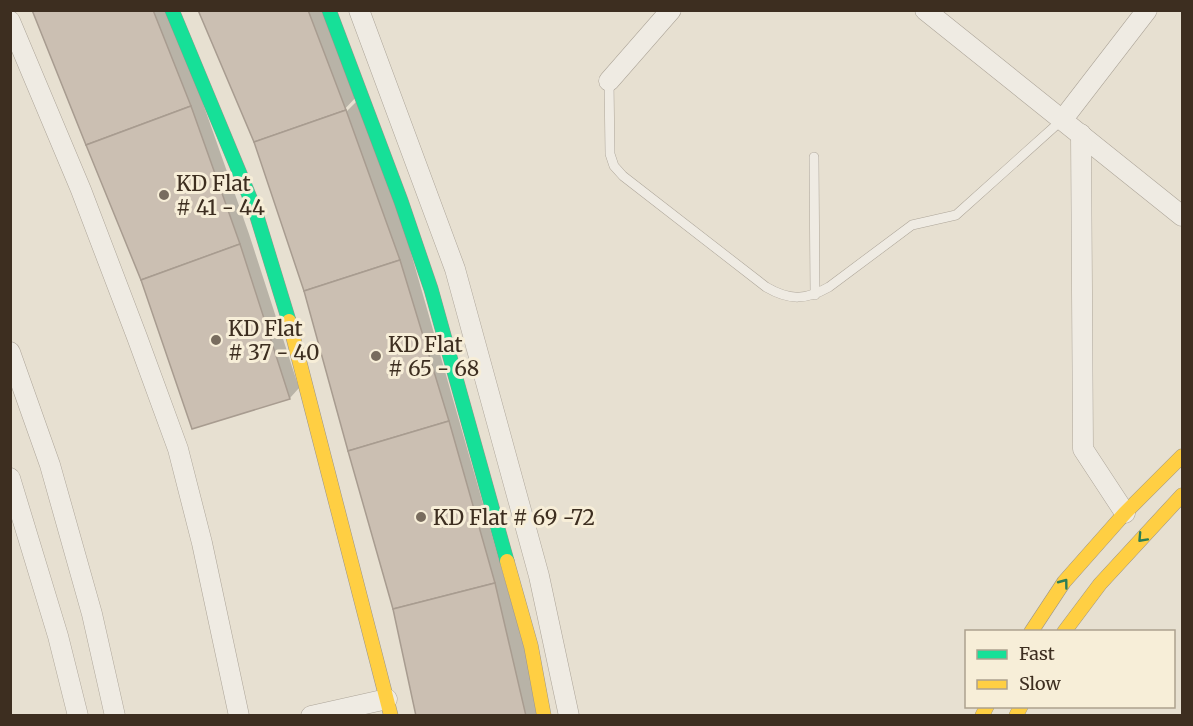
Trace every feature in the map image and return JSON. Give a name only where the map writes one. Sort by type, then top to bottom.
[{"type":"street","points":[[172,10],[255,210],[294,338],[389,707],[311,716]]},
{"type":"street","points":[[329,10],[432,289],[531,646],[544,716]]},
{"type":"street","points":[[358,10],[455,269],[539,576],[569,716]]},
{"type":"street","points":[[609,81],[671,10]]},
{"type":"street","points":[[1063,119],[1147,10]]},
{"type":"street","points":[[932,12],[1182,216]]},
{"type":"street","points":[[10,21],[81,190],[178,449],[202,543],[240,716]]},
{"type":"street","points":[[1082,134],[1083,449],[1125,513]]},
{"type":"street","points":[[10,352],[50,465],[92,614],[115,716]]},
{"type":"street","points":[[1032,630],[1064,582],[1125,513],[1182,456]]},
{"type":"street","points":[[10,478],[16,519],[58,636],[78,716]]},
{"type":"street","points":[[1066,630],[1100,584],[1182,495]]},
{"type":"lane","points":[[609,81],[610,154],[614,166],[623,176],[766,287],[777,294],[791,297],[815,295],[912,225],[957,215],[1063,119]]},
{"type":"lane","points":[[814,157],[815,295]]},
{"type":"building","points":[[32,10],[153,10],[191,106],[86,145]]},
{"type":"building","points":[[198,10],[308,10],[346,110],[254,142]]},
{"type":"building","name":"KD Flat # 41 - 44","points":[[191,106],[240,244],[141,280],[86,145]]},
{"type":"building","points":[[346,110],[400,260],[304,291],[254,142]]},
{"type":"building","name":"KD Flat # 37 - 40","points":[[240,244],[290,399],[192,429],[141,280]]},
{"type":"building","name":"KD Flat # 65 - 68","points":[[400,260],[449,421],[348,451],[304,291]]},
{"type":"building","name":"KD Flat # 69 -72","points":[[449,421],[495,583],[393,609],[348,451]]},
{"type":"building","points":[[495,583],[526,716],[416,716],[393,609]]},
{"type":"traffic: fast","points":[[172,10],[255,210],[289,321]]},
{"type":"traffic: fast","points":[[329,10],[401,201],[431,289],[507,561]]},
{"type":"traffic: slow","points":[[289,321],[391,716]]},
{"type":"traffic: slow","points":[[1032,630],[1064,582],[1125,513],[1182,456]]},
{"type":"traffic: slow","points":[[1066,630],[1100,584],[1182,495]]},
{"type":"traffic: slow","points":[[507,561],[531,646],[544,716]]},
{"type":"traffic: slow","points":[[982,716],[986,708]]},
{"type":"traffic: slow","points":[[1016,716],[1020,708]]},
{"type":"place","name":"KD Flat # 41 - 44","points":[[164,195]]},
{"type":"place","name":"KD Flat # 37 - 40","points":[[216,340]]},
{"type":"place","name":"KD Flat # 65 - 68","points":[[376,356]]},
{"type":"place","name":"KD Flat # 69 -72","points":[[421,517]]}]
